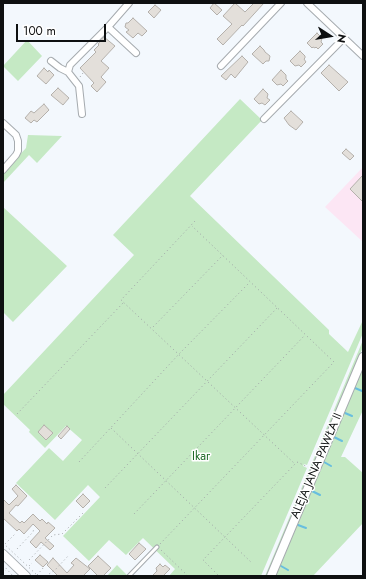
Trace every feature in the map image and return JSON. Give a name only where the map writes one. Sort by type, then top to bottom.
[{"type":"street","points":[[68,72],[70,65],[108,27],[129,3]]},
{"type":"street","points":[[221,66],[281,3]]},
{"type":"street","points":[[307,3],[363,56]]},
{"type":"street","points":[[108,27],[136,53]]},
{"type":"street","points":[[264,119],[344,38]]},
{"type":"street","points":[[51,60],[60,68],[68,72],[80,86],[82,114]]},
{"type":"street","points":[[3,122],[16,135],[18,141],[18,150],[16,155],[3,170]]},
{"type":"street","name":"ALEJA JANA PAWŁA II","points":[[271,576],[363,357]]},
{"type":"street","points":[[3,554],[26,576]]},
{"type":"lane","points":[[129,576],[157,547]]},
{"type":"path","points":[[196,221],[121,300],[295,464],[203,560],[220,576]]},
{"type":"path","points":[[188,576],[157,547],[334,362],[191,226]]},
{"type":"path","points":[[152,328],[223,255]]},
{"type":"path","points":[[79,462],[179,354],[250,282]]},
{"type":"path","points":[[17,414],[124,302]]},
{"type":"path","points":[[106,488],[277,308]]},
{"type":"path","points":[[134,514],[305,334]]},
{"type":"path","points":[[110,428],[252,563]]},
{"type":"path","points":[[297,462],[308,467]]},
{"type":"path","points":[[29,560],[53,535],[62,534],[84,512]]},
{"type":"path","points":[[17,549],[33,532],[34,528]]},
{"type":"path","points":[[5,545],[15,534]]},
{"type":"path","points":[[3,543],[37,576],[44,567]]},
{"type":"path","points":[[46,576],[55,570],[69,555]]},
{"type":"path","points":[[28,567],[32,563]]},
{"type":"path","points":[[3,565],[14,576]]},
{"type":"path","points":[[3,573],[7,569]]},
{"type":"shaded area","points":[[363,167],[363,242],[325,207]]},
{"type":"green space","points":[[27,40],[42,56],[18,81],[3,66]]},
{"type":"green space","name":"Ikar","points":[[240,99],[262,120],[190,196],[329,330],[329,334],[348,352],[363,320],[363,333],[307,465],[304,464],[303,466],[307,468],[261,576],[169,576],[175,569],[143,538],[126,555],[109,540],[89,561],[63,536],[100,497],[88,485],[55,520],[16,483],[49,448],[63,461],[82,440],[66,426],[45,448],[29,432],[30,430],[3,404],[3,395],[134,255],[113,235]]},
{"type":"green space","points":[[28,135],[62,136],[37,163],[29,155],[3,183],[3,173],[26,148]]},
{"type":"green space","points":[[3,207],[67,266],[13,322],[3,312]]},
{"type":"green space","points":[[363,340],[363,347],[267,576],[265,576]]},
{"type":"green space","points":[[363,367],[363,410],[341,457],[345,457],[363,473],[363,523],[313,576],[276,576]]},
{"type":"green space","points":[[117,565],[127,575],[107,576]]},
{"type":"building","points":[[214,3],[222,10],[217,15],[210,8]]},
{"type":"building","points":[[235,3],[245,12],[254,3],[264,3],[223,45],[217,39],[232,24],[223,16]]},
{"type":"building","points":[[155,5],[161,10],[154,18],[148,12]]},
{"type":"building","points":[[133,18],[147,31],[142,36],[138,33],[133,38],[126,32],[129,30],[125,27],[126,23]]},
{"type":"building","points":[[317,33],[322,38],[321,42],[323,44],[318,49],[316,47],[312,48],[307,43]]},
{"type":"building","points":[[104,37],[115,46],[101,61],[109,68],[101,77],[106,82],[97,92],[91,86],[94,83],[80,68],[96,52],[94,50]]},
{"type":"building","points":[[260,46],[270,56],[269,61],[266,61],[263,64],[252,54]]},
{"type":"building","points":[[300,51],[305,56],[304,59],[306,62],[301,67],[299,65],[295,66],[290,61]]},
{"type":"building","points":[[242,56],[248,62],[235,78],[231,74],[226,80],[221,76]]},
{"type":"building","points":[[329,65],[348,82],[339,91],[321,73]]},
{"type":"building","points":[[44,68],[48,72],[49,70],[54,75],[46,84],[37,76]]},
{"type":"building","points":[[281,70],[286,75],[286,79],[288,81],[283,86],[281,84],[277,85],[272,80]]},
{"type":"building","points":[[58,88],[69,98],[63,105],[51,95]]},
{"type":"building","points":[[263,89],[268,94],[267,98],[270,100],[265,105],[262,103],[259,104],[254,99]]},
{"type":"building","points":[[44,104],[49,110],[37,122],[34,120],[31,123],[25,118],[31,111],[34,113]]},
{"type":"building","points":[[291,111],[303,122],[296,130],[289,125],[284,118]]},
{"type":"building","points":[[346,149],[354,156],[350,160],[342,153]]},
{"type":"building","points":[[363,175],[363,202],[350,189]]},
{"type":"building","points":[[44,425],[53,433],[46,440],[38,432]]},
{"type":"building","points":[[67,426],[70,429],[61,439],[58,436]]},
{"type":"building","points":[[16,485],[27,496],[9,513],[20,523],[22,521],[24,523],[33,514],[40,521],[42,519],[47,524],[48,522],[55,528],[45,538],[54,546],[50,550],[41,542],[36,548],[30,542],[40,531],[33,524],[24,534],[19,529],[17,531],[3,518],[3,499],[9,505],[18,496],[12,489]]},
{"type":"building","points":[[83,494],[90,501],[83,508],[76,501]]},
{"type":"building","points":[[139,543],[146,549],[135,560],[129,554]]},
{"type":"building","points":[[40,555],[48,562],[43,567],[35,560]]},
{"type":"building","points":[[98,556],[111,568],[103,576],[98,576],[88,566]]},
{"type":"building","points":[[53,558],[67,573],[74,565],[71,563],[76,558],[90,569],[83,576],[58,576],[47,565]]},
{"type":"building","points":[[160,564],[163,567],[165,565],[170,569],[163,576],[152,576],[157,571],[156,568]]},
{"type":"waterway","points":[[355,388],[362,391]]},
{"type":"waterway","points":[[345,413],[352,416]]},
{"type":"waterway","points":[[334,437],[342,441]]},
{"type":"waterway","points":[[324,462],[331,466]]},
{"type":"waterway","points":[[312,491],[320,495]]},
{"type":"waterway","points":[[298,525],[306,528]]},
{"type":"waterway","points":[[281,566],[288,570]]}]
